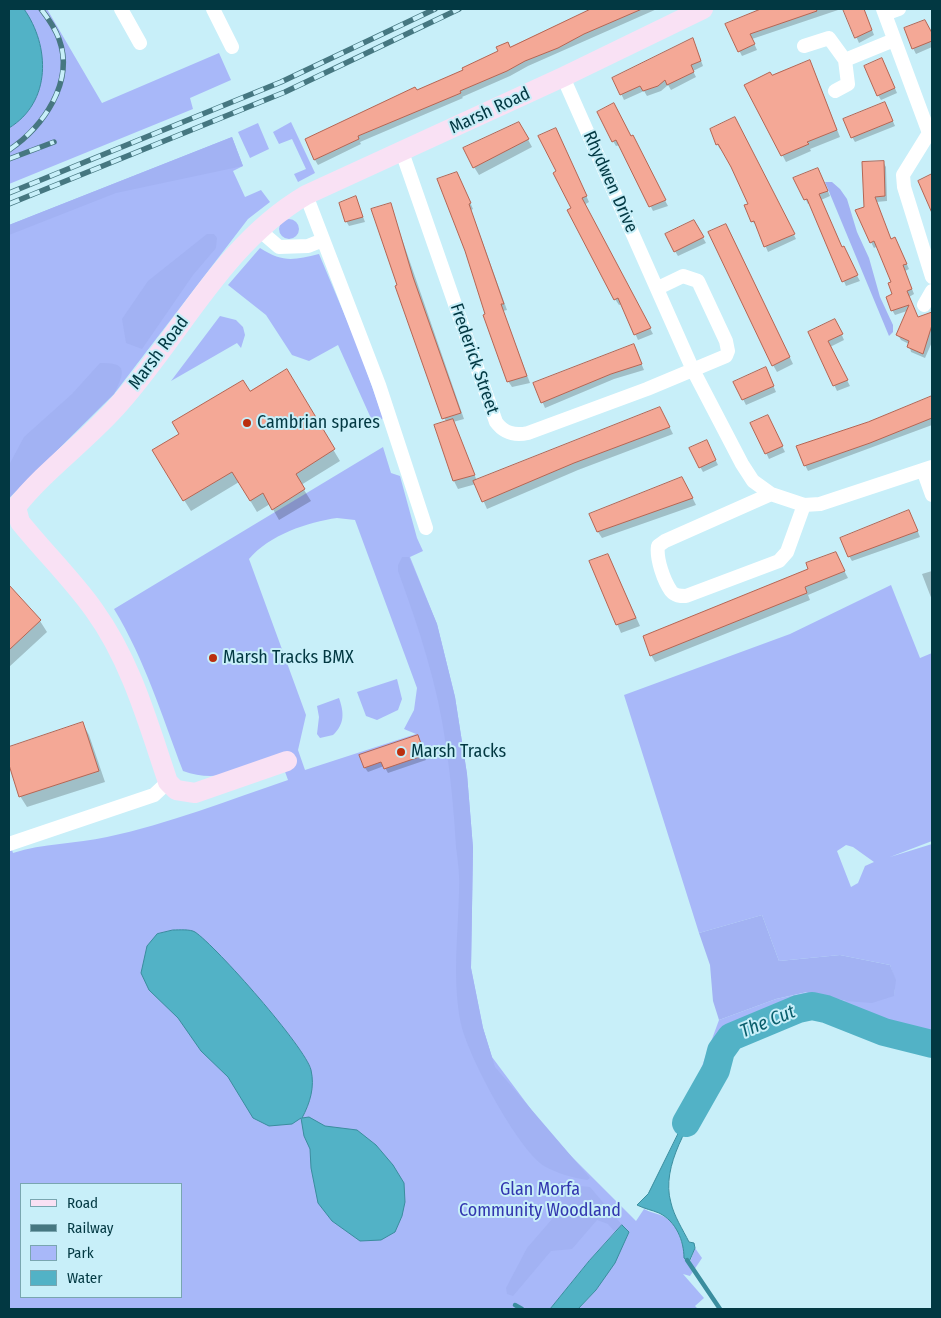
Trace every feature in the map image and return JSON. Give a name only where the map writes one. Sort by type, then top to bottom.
[{"type":"street","points":[[121,9],[140,43]]},
{"type":"street","points":[[212,9],[232,47]]},
{"type":"street","name":"Marsh Road","points":[[168,782],[137,691],[117,645],[94,609],[20,522],[16,507],[28,492],[92,433],[122,401],[238,250],[258,229],[283,209],[306,195],[563,77],[704,9]]},
{"type":"street","points":[[899,9],[884,12],[931,133],[903,175],[905,192],[932,278]]},
{"type":"street","points":[[804,46],[829,38],[845,60],[848,84],[836,91]]},
{"type":"street","points":[[845,60],[894,40]]},
{"type":"street","name":"Rhydwen Drive","points":[[563,77],[693,370],[742,464],[753,481],[771,494],[804,506]]},
{"type":"street","name":"Frederick Street","points":[[402,152],[496,422],[504,430],[518,435],[528,433],[693,370]]},
{"type":"street","points":[[306,195],[379,385],[426,528]]},
{"type":"street","points":[[258,229],[279,247],[308,246],[323,240]]},
{"type":"street","points":[[658,288],[683,276],[694,278],[698,281],[726,341],[728,351],[722,359],[693,370]]},
{"type":"street","points":[[924,305],[932,291]]},
{"type":"street","points":[[771,494],[665,540],[658,546],[657,555],[672,592],[678,596],[686,596],[778,561],[787,552],[804,506],[820,504],[928,468],[932,495]]},
{"type":"street","points":[[9,844],[154,795],[168,782],[176,790],[195,793],[287,761]]},
{"type":"green space","points":[[9,9],[47,9],[102,103],[219,53],[231,80],[190,98],[193,109],[9,184]]},
{"type":"green space","points":[[291,122],[315,173],[298,182],[294,174],[306,169],[292,139],[279,144],[273,132]]},
{"type":"green space","points":[[258,123],[269,149],[250,158],[238,132]]},
{"type":"green space","points":[[232,137],[243,166],[233,171],[245,197],[261,190],[270,202],[248,219],[114,394],[9,498],[9,225]]},
{"type":"green space","points":[[289,219],[296,222],[299,229],[296,236],[289,239],[282,236],[279,229],[282,222]]},
{"type":"green space","points":[[260,248],[275,256],[289,259],[319,254],[359,349],[383,418],[374,425],[338,345],[309,361],[292,355],[266,315],[228,285]]},
{"type":"green space","points":[[220,316],[236,320],[243,327],[245,335],[241,348],[237,343],[171,381]]},
{"type":"green space","name":"Marsh Tracks","points":[[383,447],[391,473],[400,476],[417,538],[423,551],[410,557],[437,624],[455,697],[467,774],[473,848],[471,968],[483,1028],[492,1057],[536,1116],[569,1154],[636,1221],[644,1209],[663,1216],[673,1224],[690,1262],[695,1248],[702,1258],[690,1276],[683,1274],[704,1298],[695,1306],[698,1309],[578,1309],[596,1290],[625,1240],[629,1232],[622,1225],[589,1261],[550,1309],[9,1309],[9,840],[13,853],[36,847],[107,837],[176,819],[288,780],[280,758],[232,774],[220,776],[196,775],[183,771],[144,668],[114,609]],"holes":[[[337,518],[355,520],[417,688],[414,710],[404,729],[416,734],[305,770],[298,750],[306,715],[249,559],[267,543],[302,526]]]},
{"type":"green space","points":[[891,585],[920,658],[932,653],[932,841],[890,857],[932,844],[932,1037],[890,1026],[826,1003],[805,1001],[735,1028],[720,1044],[709,1072],[701,1069],[719,1020],[776,999],[808,992],[846,1001],[894,995],[895,980],[890,965],[840,955],[779,961],[762,915],[699,933],[624,695],[790,634]],"holes":[[[846,845],[853,847],[874,862],[865,866],[858,883],[851,887],[837,851]]]},
{"type":"green space","points":[[397,679],[402,699],[398,710],[377,720],[366,716],[357,692]]},
{"type":"green space","points":[[339,698],[342,708],[340,727],[333,735],[320,738],[317,734],[319,717],[317,706]]},
{"type":"shaded area","points":[[232,137],[243,166],[116,193],[9,235],[9,225]]},
{"type":"shaded area","points":[[825,182],[832,182],[847,199],[857,232],[869,258],[880,297],[893,325],[893,332],[889,336]]},
{"type":"shaded area","points":[[207,234],[214,234],[217,238],[216,248],[193,275],[142,349],[126,343],[122,319],[148,281]]},
{"type":"shaded area","points":[[100,363],[116,364],[122,370],[122,375],[114,394],[9,498],[9,465],[24,437],[72,394]]},
{"type":"shaded area","points":[[402,557],[409,557],[437,624],[455,697],[467,774],[473,848],[471,968],[483,1028],[495,1067],[590,1178],[587,1180],[570,1177],[554,1171],[544,1166],[533,1156],[508,1122],[495,1100],[465,1039],[458,1008],[456,975],[459,875],[443,724],[433,679],[398,571],[398,565]]},
{"type":"shaded area","points":[[762,915],[779,961],[840,955],[890,965],[896,980],[894,996],[872,1003],[846,1001],[807,992],[776,999],[719,1020],[713,1001],[710,965],[699,933]]},
{"type":"shaded area","points":[[560,1181],[569,1185],[590,1187],[622,1225],[615,1232],[608,1224],[597,1220],[572,1249],[551,1251],[513,1296],[507,1294],[506,1288],[527,1248],[553,1218],[561,1201],[556,1186]]},
{"type":"water","points":[[9,9],[24,9],[33,24],[42,56],[42,73],[39,89],[33,104],[23,117],[9,128]]},
{"type":"water","points":[[173,930],[193,931],[206,941],[240,976],[294,1041],[305,1058],[312,1076],[311,1095],[302,1118],[309,1117],[325,1126],[357,1130],[376,1145],[393,1165],[404,1183],[405,1202],[402,1216],[395,1232],[381,1240],[360,1241],[332,1221],[318,1203],[311,1168],[310,1149],[304,1136],[301,1118],[292,1124],[269,1126],[253,1118],[228,1077],[201,1051],[178,1018],[149,990],[141,973],[147,946],[157,934]]},
{"type":"water","points":[[701,1088],[707,1091],[679,1145],[673,1159],[670,1174],[669,1189],[672,1208],[689,1242],[694,1243],[695,1248],[689,1262],[684,1258],[681,1238],[670,1221],[659,1213],[637,1205],[648,1194]]},
{"type":"water","points":[[622,1225],[629,1232],[615,1263],[596,1290],[578,1309],[550,1309],[589,1261]]},
{"type":"building","points":[[591,9],[642,9],[460,91],[461,93],[358,136],[359,139],[314,160],[305,139],[415,87],[417,90],[463,70],[462,68],[498,51],[496,47],[508,42],[510,47]]},
{"type":"building","points":[[761,9],[816,9],[817,11],[750,34],[755,44],[738,52],[725,24]]},
{"type":"building","points":[[843,9],[864,9],[872,30],[855,38]]},
{"type":"building","points":[[925,20],[932,33],[932,41],[912,49],[904,28]]},
{"type":"building","points":[[693,38],[701,61],[691,65],[694,72],[667,85],[665,80],[658,86],[643,91],[640,86],[620,95],[612,78]]},
{"type":"building","points":[[882,58],[895,88],[877,96],[864,66]]},
{"type":"building","points":[[810,60],[837,130],[807,142],[809,144],[781,156],[744,85],[770,72],[772,75]]},
{"type":"building","points":[[885,102],[893,121],[851,138],[843,119]]},
{"type":"building","points":[[614,103],[631,136],[633,135],[666,200],[649,207],[616,140],[612,142],[597,112]]},
{"type":"building","points":[[735,117],[795,234],[764,247],[754,221],[751,222],[744,205],[748,204],[731,167],[718,144],[716,145],[710,129]]},
{"type":"building","points":[[519,122],[529,139],[473,168],[463,148]]},
{"type":"building","points":[[556,128],[587,196],[582,198],[651,328],[634,335],[618,298],[614,300],[567,210],[571,208],[553,173],[556,171],[538,136]]},
{"type":"building","points":[[884,161],[885,196],[875,197],[891,239],[895,237],[907,264],[903,265],[912,289],[907,291],[918,317],[932,312],[932,325],[923,354],[907,347],[909,341],[896,335],[909,305],[891,311],[886,297],[892,294],[888,283],[891,282],[874,241],[870,243],[855,210],[864,207],[862,162]]},
{"type":"building","points":[[818,168],[828,191],[819,194],[842,247],[844,246],[858,275],[842,282],[807,199],[804,200],[793,178]]},
{"type":"building","points":[[457,172],[471,203],[469,204],[504,304],[501,304],[527,376],[507,382],[483,315],[485,314],[465,251],[437,179]]},
{"type":"building","points":[[932,174],[932,213],[918,181]]},
{"type":"building","points":[[356,196],[363,217],[345,222],[339,203]]},
{"type":"building","points":[[391,203],[413,277],[461,413],[442,419],[395,286],[397,285],[371,209]]},
{"type":"building","points":[[694,220],[704,237],[674,252],[665,234]]},
{"type":"building","points":[[726,224],[790,357],[772,366],[708,232]]},
{"type":"building","points":[[835,319],[843,334],[828,341],[848,380],[833,386],[808,332]]},
{"type":"building","points":[[634,344],[642,364],[611,374],[541,403],[533,383]]},
{"type":"building","points":[[766,367],[774,386],[742,400],[733,382]]},
{"type":"building","points":[[287,369],[335,449],[296,474],[305,489],[272,510],[263,493],[250,501],[232,472],[183,501],[152,450],[179,434],[172,422],[243,380],[250,391]]},
{"type":"building","points":[[932,396],[932,418],[870,443],[804,466],[796,446],[868,422]]},
{"type":"building","points":[[660,407],[670,427],[574,463],[482,502],[473,481]]},
{"type":"building","points":[[768,415],[783,446],[765,454],[750,423]]},
{"type":"building","points":[[453,419],[475,475],[453,481],[434,425]]},
{"type":"building","points":[[707,440],[716,460],[699,468],[689,448]]},
{"type":"building","points":[[682,477],[693,498],[597,532],[589,514]]},
{"type":"building","points":[[909,510],[918,531],[848,557],[840,538]]},
{"type":"building","points":[[836,552],[845,571],[805,587],[807,593],[650,656],[643,636],[808,569],[806,563]]},
{"type":"building","points":[[608,554],[636,618],[616,625],[589,561]]},
{"type":"building","points":[[9,585],[41,620],[9,650]]},
{"type":"building","points":[[83,722],[99,771],[19,797],[9,765],[9,747]]},
{"type":"building","name":"Marsh Tracks","points":[[418,735],[425,755],[384,769],[381,762],[364,768],[359,755]]},
{"type":"waterway","name":"The Cut","points":[[686,1123],[716,1070],[721,1051],[731,1037],[798,1009],[812,1006],[826,1009],[884,1032],[932,1044]]},
{"type":"waterway","points":[[687,1260],[720,1309]]},
{"type":"waterway","points":[[515,1305],[522,1309]]},
{"type":"tram line","points":[[9,150],[22,140],[44,116],[53,102],[63,71],[63,55],[59,39],[41,9]]},
{"type":"railway","points":[[9,150],[22,140],[44,116],[53,102],[63,71],[63,55],[59,39],[41,9]]},
{"type":"railway","points":[[9,193],[281,82],[435,9]]},
{"type":"railway","points":[[9,204],[285,92],[459,9]]},
{"type":"railway","points":[[9,159],[54,142]]},
{"type":"place","name":"Cambrian spares","points":[[247,423]]},
{"type":"place","name":"Marsh Tracks BMX","points":[[213,658]]},
{"type":"place","name":"Marsh Tracks","points":[[401,752]]},
{"type":"park label","name":"Glan Morfa Community Woodland","points":[[540,1200]]}]
